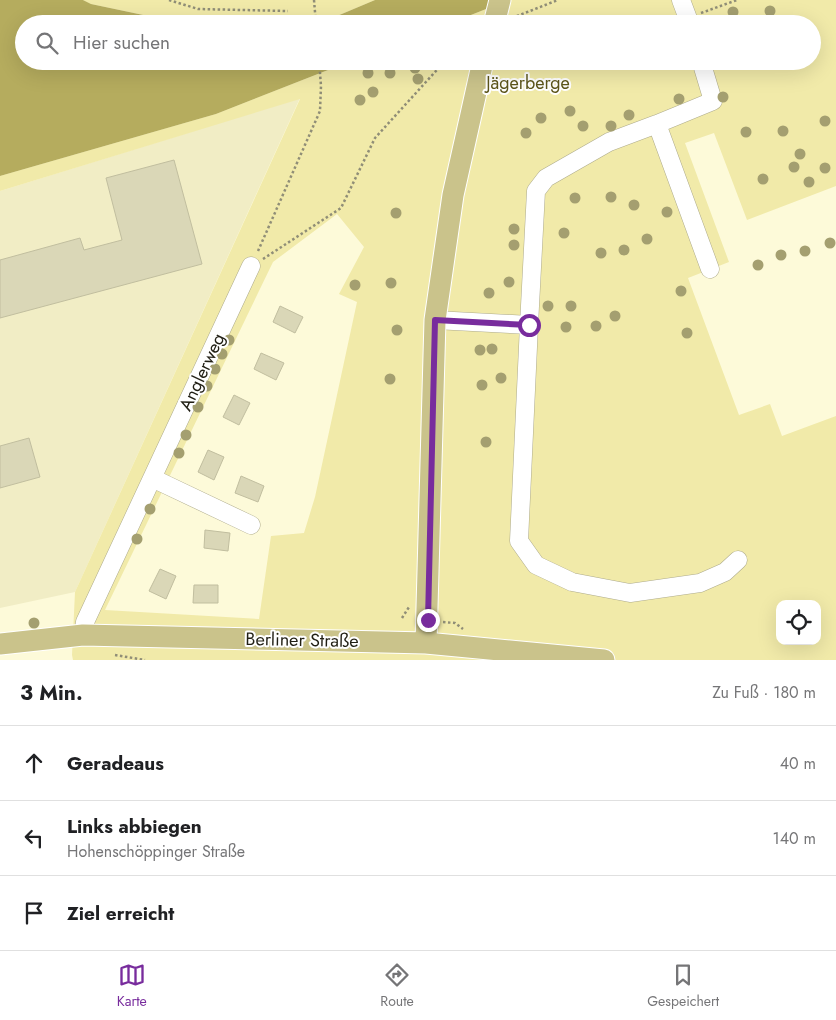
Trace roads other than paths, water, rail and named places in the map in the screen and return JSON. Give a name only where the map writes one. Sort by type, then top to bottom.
[{"type":"main road","points":[[500,0],[501,15]]},
{"type":"main road","points":[[426,643],[435,320],[452,195],[482,70]]},
{"type":"main road","name":"Berliner Straße","points":[[0,644],[84,635],[426,643],[604,660]]},
{"type":"street","points":[[681,0],[687,15]]},
{"type":"street","points":[[704,70],[713,101],[609,142],[546,178],[536,191],[519,541],[536,565],[572,582],[630,593],[700,583],[725,572],[738,560]]},
{"type":"street","points":[[657,124],[710,269]]},
{"type":"street","name":"Anglerweg","points":[[84,635],[85,622],[251,266]]},
{"type":"street","points":[[435,320],[529,325]]},
{"type":"street","points":[[152,478],[251,525]]},
{"type":"park label","name":"Jägerberge","points":[[528,83]]}]
